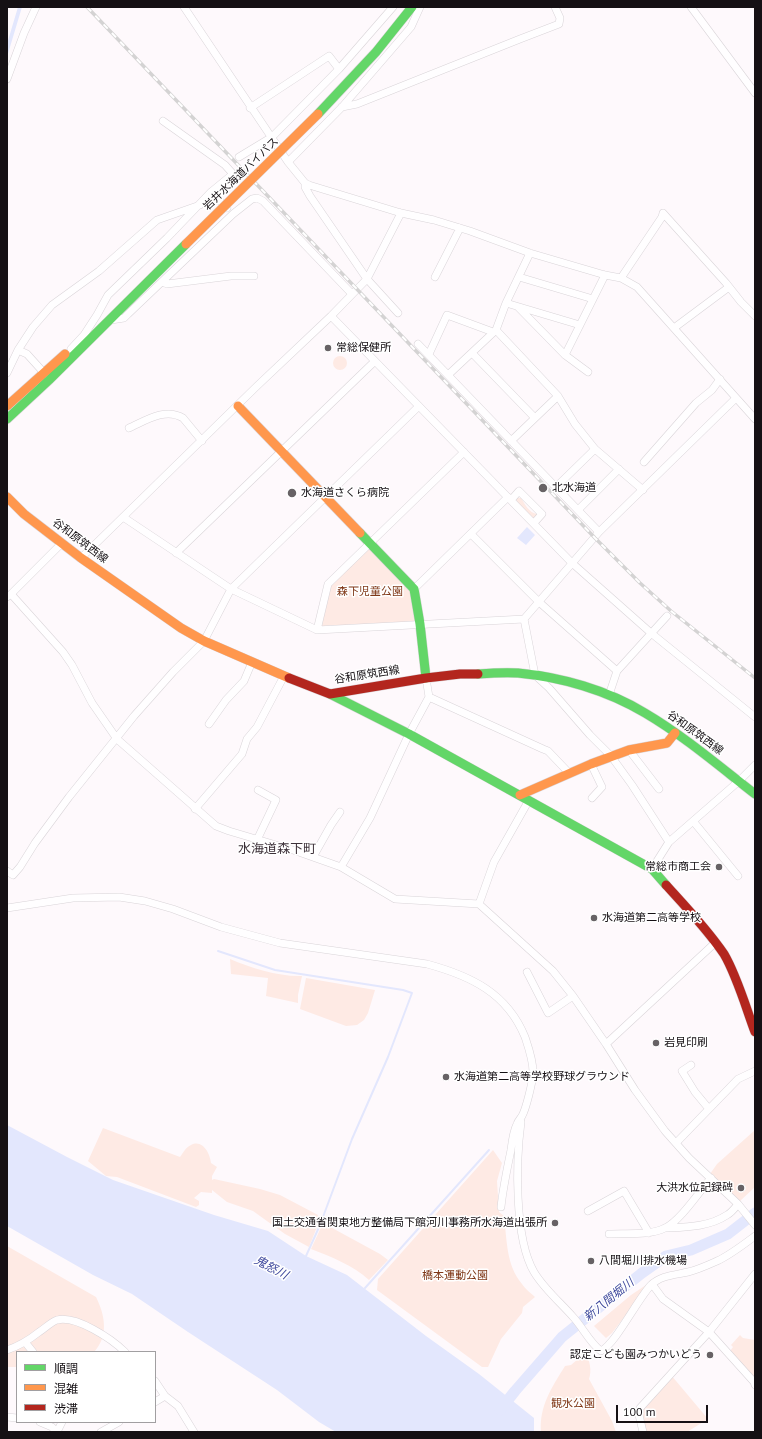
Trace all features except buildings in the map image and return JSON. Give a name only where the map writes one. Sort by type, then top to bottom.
[{"type":"main road","name":"岩井水海道バイパス","points":[[376,52],[412,7]]},
{"type":"main road","name":"岩井水海道バイパス","points":[[7,406],[47,376],[119,310],[318,114],[419,7]]},
{"type":"main road","name":"岩井水海道バイパス","points":[[7,420],[71,349],[119,310]]},
{"type":"main road","points":[[238,406],[414,589],[420,624],[426,678]]},
{"type":"main road","name":"谷和原筑西線","points":[[7,497],[24,514],[81,558],[181,628],[204,641],[284,676],[330,694],[426,678],[478,673],[535,674],[580,685],[644,712],[675,733],[755,794]]},
{"type":"main road","points":[[330,694],[409,734],[652,869],[716,942],[732,971],[752,1015],[755,1032]]},
{"type":"main road","points":[[520,795],[611,756],[629,750],[667,743],[675,733]]},
{"type":"street","points":[[7,79],[24,32],[36,7]]},
{"type":"street","points":[[184,7],[250,108],[272,137],[288,162],[305,183],[310,196],[367,279],[398,313]]},
{"type":"street","points":[[239,157],[272,137],[339,69],[393,7]]},
{"type":"street","points":[[288,162],[342,107],[411,28],[419,7]]},
{"type":"street","points":[[342,107],[357,104],[520,38],[559,24],[560,18],[555,7]]},
{"type":"street","points":[[691,7],[755,93]]},
{"type":"street","points":[[250,108],[329,56],[339,69]]},
{"type":"street","points":[[71,349],[87,330],[108,295],[200,205],[211,192],[232,174],[225,165],[163,121]]},
{"type":"street","points":[[305,183],[401,213],[460,228],[530,253],[605,275],[621,278],[637,287],[736,398],[754,416]]},
{"type":"street","points":[[211,192],[233,214]]},
{"type":"street","points":[[107,321],[124,318],[233,214],[252,199],[257,198],[263,201],[352,294]]},
{"type":"street","points":[[7,373],[18,350],[33,327],[52,305],[99,271],[157,220],[200,205]]},
{"type":"street","points":[[81,558],[331,316],[367,279],[401,213]]},
{"type":"street","points":[[621,278],[664,213],[741,302],[755,316]]},
{"type":"street","points":[[435,277],[460,228]]},
{"type":"street","points":[[448,375],[495,331],[506,303],[530,253]]},
{"type":"street","points":[[565,355],[605,275]]},
{"type":"street","points":[[163,282],[167,284],[231,276],[254,276]]},
{"type":"street","points":[[519,276],[593,299]]},
{"type":"street","points":[[674,328],[707,305],[729,287]]},
{"type":"street","points":[[506,303],[580,325]]},
{"type":"street","points":[[518,307],[565,355],[588,372]]},
{"type":"street","points":[[429,354],[447,315],[495,331],[558,396],[575,424],[595,449],[643,490]]},
{"type":"street","points":[[331,316],[572,563],[651,633],[755,717]]},
{"type":"street","points":[[418,344],[599,532]]},
{"type":"street","points":[[18,350],[27,354],[47,376]]},
{"type":"street","points":[[472,353],[534,418]]},
{"type":"street","points":[[176,553],[375,361]]},
{"type":"street","points":[[644,462],[696,403],[712,390],[720,379]]},
{"type":"street","points":[[511,441],[558,396]]},
{"type":"street","points":[[123,517],[231,589],[317,630],[524,619],[599,532],[736,398]]},
{"type":"street","points":[[7,871],[13,875],[20,867],[35,843],[70,797],[160,685],[204,641],[231,589],[419,406]]},
{"type":"street","points":[[129,428],[163,414],[179,415],[202,441]]},
{"type":"street","points":[[556,487],[595,449]]},
{"type":"street","points":[[317,630],[328,584],[464,452]]},
{"type":"street","points":[[578,510],[619,469]]},
{"type":"street","points":[[414,589],[509,499],[520,492],[542,514],[534,524]]},
{"type":"street","points":[[471,534],[539,602],[617,671]]},
{"type":"street","points":[[62,543],[9,595],[63,652],[72,665],[92,703],[117,739],[216,826],[341,867],[395,899],[479,904],[544,962],[574,996],[665,1131],[739,1205],[755,1226]]},
{"type":"street","points":[[609,696],[617,671],[667,616]]},
{"type":"street","points":[[524,619],[535,674],[611,756],[669,842]]},
{"type":"street","points":[[209,724],[226,700],[244,681],[252,662]]},
{"type":"street","points":[[195,809],[242,754],[247,739],[257,727],[284,676]]},
{"type":"street","points":[[341,867],[370,818],[409,734],[429,697],[426,678]]},
{"type":"street","points":[[429,697],[548,751],[569,773]]},
{"type":"street","points":[[629,750],[659,789]]},
{"type":"street","points":[[591,764],[602,787],[592,798]]},
{"type":"street","points":[[652,869],[669,842],[739,781],[755,765]]},
{"type":"street","points":[[257,840],[276,800],[258,790]]},
{"type":"street","points":[[479,904],[494,862],[529,800]]},
{"type":"street","points":[[313,857],[340,812]]},
{"type":"street","points":[[693,821],[738,876]]},
{"type":"street","points":[[7,908],[44,901],[73,898],[119,897],[145,901],[173,909],[220,927],[280,943],[427,964],[447,970],[478,984],[501,1000],[523,1032],[530,1049],[533,1063],[533,1074],[522,1115],[519,1138],[519,1211],[524,1244],[534,1272],[540,1281],[573,1317],[601,1351],[605,1348],[652,1284],[669,1275],[689,1272],[718,1261],[755,1236]]},
{"type":"street","points":[[606,1044],[716,942]]},
{"type":"street","points":[[527,972],[548,1013],[574,996]]},
{"type":"street","points":[[691,1065],[682,1071],[695,1092],[709,1109]]},
{"type":"street","points":[[676,1143],[738,1079],[755,1071]]},
{"type":"street","points":[[501,1207],[505,1177],[514,1135],[517,1123],[522,1115]]},
{"type":"street","points":[[665,1228],[677,1219],[711,1178]]},
{"type":"street","points":[[588,1212],[624,1191],[649,1232]]},
{"type":"street","points":[[609,1234],[649,1232],[665,1228],[692,1227],[708,1224],[727,1215],[739,1205]]},
{"type":"street","points":[[643,1432],[639,1415],[640,1408],[710,1332],[752,1283],[755,1274]]},
{"type":"street","points":[[652,1284],[663,1299],[710,1332],[755,1385]]},
{"type":"street","points":[[7,1350],[25,1342],[56,1320],[66,1319],[90,1327],[108,1338],[124,1351]]},
{"type":"street","points":[[25,1342],[33,1351]]},
{"type":"street","points":[[156,1382],[165,1396],[178,1406],[194,1432]]},
{"type":"street","points":[[156,1401],[165,1396]]},
{"type":"street","points":[[42,1423],[52,1427],[56,1432],[61,1423]]},
{"type":"street","points":[[101,1432],[117,1423]]},
{"type":"green space","points":[[337,356],[343,356],[347,360],[347,366],[343,370],[337,370],[333,366],[333,360]]},
{"type":"green space","points":[[517,498],[521,498],[528,508],[537,514],[537,516],[533,519],[516,502]]},
{"type":"green space","name":"森下児童公園","points":[[370,547],[409,586],[415,622],[322,626],[329,587]]},
{"type":"green space","points":[[230,959],[247,966],[266,971],[284,975],[302,976],[298,1003],[266,996],[268,978],[231,974]]},
{"type":"green space","points":[[306,978],[375,990],[368,1013],[364,1020],[357,1025],[346,1026],[300,1009]]},
{"type":"green space","points":[[103,1128],[180,1157],[189,1146],[199,1144],[205,1148],[211,1163],[217,1167],[212,1176],[212,1180],[214,1179],[260,1189],[280,1195],[318,1215],[316,1221],[319,1222],[309,1247],[285,1234],[253,1211],[227,1202],[212,1190],[212,1193],[201,1192],[194,1198],[199,1201],[199,1205],[196,1207],[117,1177],[106,1176],[88,1161]]},
{"type":"green space","points":[[755,1130],[755,1187],[739,1202],[710,1174],[717,1164]]},
{"type":"green space","name":"橋本運動公園","points":[[493,1150],[502,1163],[497,1181],[499,1212],[504,1216],[510,1260],[517,1277],[525,1288],[535,1297],[523,1307],[522,1313],[501,1339],[488,1367],[482,1367],[377,1290],[378,1279]]},
{"type":"green space","points":[[323,1223],[380,1254],[388,1260],[369,1280],[349,1266],[311,1249]]},
{"type":"green space","points":[[7,1246],[96,1297],[102,1311],[104,1332],[99,1346],[95,1351],[16,1351],[16,1367],[7,1367]]},
{"type":"green space","points":[[652,1281],[612,1333],[606,1338],[594,1326],[631,1295]]},
{"type":"green space","points":[[740,1335],[743,1338],[755,1340],[755,1380],[730,1351],[733,1347],[731,1345]]},
{"type":"green space","name":"観水公園","points":[[585,1353],[590,1366],[589,1379],[612,1421],[616,1432],[541,1432],[544,1405],[551,1389],[565,1366],[571,1365]]},
{"type":"green space","points":[[671,1375],[708,1419],[687,1432],[646,1432],[641,1410]]},
{"type":"water","points":[[18,7],[22,7],[7,57],[7,44]]},
{"type":"water","points":[[527,527],[535,535],[526,545],[517,538]]},
{"type":"water","name":"鬼怒川","points":[[7,1125],[113,1180],[214,1215],[268,1231],[306,1256],[347,1275],[426,1336],[479,1374],[534,1418],[534,1432],[336,1432],[319,1422],[277,1390],[132,1294],[93,1275],[7,1226]]},
{"type":"waterway","points":[[218,951],[275,970],[403,990],[412,993],[388,1057],[352,1139],[320,1225],[306,1256]]},
{"type":"waterway","points":[[365,1288],[489,1150]]},
{"type":"waterway","name":"新八間堀川","points":[[500,1410],[562,1337],[642,1273],[666,1256],[691,1250],[728,1234],[755,1213]]},
{"type":"railway","points":[[87,7],[595,538],[640,583],[671,611],[755,678]]},
{"type":"traffic: fast","points":[[318,114],[376,52],[412,7]]},
{"type":"traffic: fast","points":[[7,419],[49,380],[186,244]]},
{"type":"traffic: fast","points":[[360,533],[414,589],[420,624],[426,678]]},
{"type":"traffic: fast","points":[[478,674],[513,673],[534,675],[567,681],[599,691],[630,705],[674,731],[755,794]]},
{"type":"traffic: fast","points":[[330,694],[409,734],[652,869],[666,885]]},
{"type":"traffic: slow","points":[[186,244],[318,114]]},
{"type":"traffic: slow","points":[[7,406],[65,354]]},
{"type":"traffic: slow","points":[[238,406],[360,533]]},
{"type":"traffic: slow","points":[[7,497],[24,514],[81,558],[181,628],[204,641],[289,678]]},
{"type":"traffic: slow","points":[[520,795],[591,764],[629,750],[667,743],[675,733]]},
{"type":"traffic: jam","points":[[289,678],[330,694],[426,678],[460,674],[478,674]]},
{"type":"traffic: jam","points":[[666,885],[689,910],[724,954],[737,982],[755,1032]]},
{"type":"place","name":"常総保健所","points":[[328,348]]},
{"type":"place","name":"北水海道","points":[[543,488]]},
{"type":"place","name":"水海道さくら病院","points":[[292,493]]},
{"type":"place","name":"常総市商工会","points":[[719,867]]},
{"type":"place","name":"水海道第二高等学校","points":[[594,918]]},
{"type":"place","name":"岩見印刷","points":[[656,1043]]},
{"type":"place","name":"水海道第二高等学校野球グラウンド","points":[[446,1077]]},
{"type":"place","name":"大洪水位記録碑","points":[[741,1188]]},
{"type":"place","name":"国土交通省関東地方整備局下館河川事務所水海道出張所","points":[[555,1223]]},
{"type":"place","name":"八間堀川排水機場","points":[[591,1261]]},
{"type":"place","name":"認定こども園みつかいどう","points":[[710,1355]]},
{"type":"district","name":"水海道森下町","points":[[277,849]]}]
